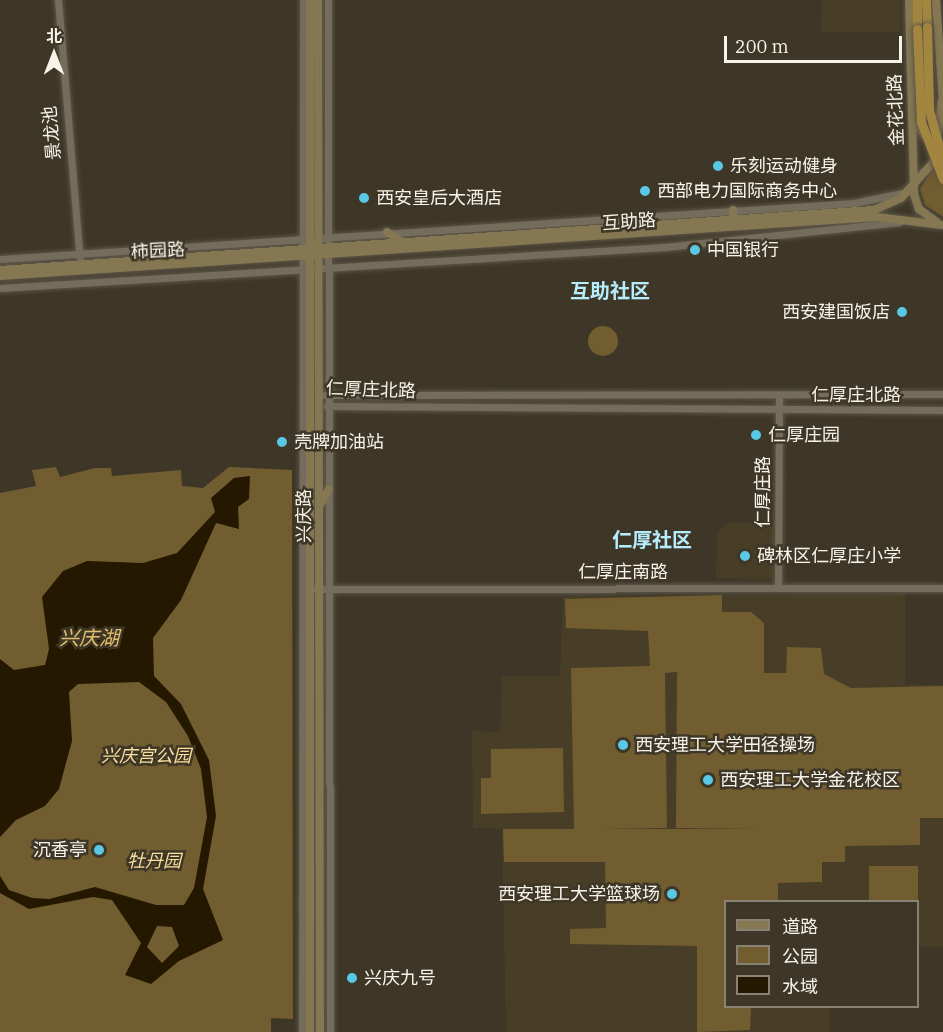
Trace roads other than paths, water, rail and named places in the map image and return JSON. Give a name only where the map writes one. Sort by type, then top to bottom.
[{"type":"highway","points":[[917,0],[922,28],[929,110],[943,161]]},
{"type":"highway","points":[[926,0],[922,28],[921,122],[943,179]]},
{"type":"main road","name":"兴庆路","points":[[310,0],[310,392],[314,404],[319,506],[311,589],[320,1032]]},
{"type":"main road","name":"兴庆路","points":[[309,237],[318,0]]},
{"type":"main road","name":"金花北路","points":[[909,0],[914,182],[919,209],[943,225]]},
{"type":"main road","points":[[911,110],[919,132],[933,135],[940,128],[942,103],[936,0]]},
{"type":"main road","points":[[909,191],[923,167],[943,154]]},
{"type":"main road","name":"互助路","points":[[329,252],[404,243],[734,223],[874,210],[909,191]]},
{"type":"main road","points":[[733,210],[734,223]]},
{"type":"main road","name":"互助路","points":[[310,253],[877,217],[943,225]]},
{"type":"main road","points":[[387,232],[404,243]]},
{"type":"main road","name":"柿园路","points":[[0,270],[80,263],[310,253]]},
{"type":"main road","name":"柿园路","points":[[0,276],[310,253]]},
{"type":"main road","name":"兴庆路","points":[[310,1032],[311,589],[314,404]]},
{"type":"main road","points":[[319,506],[329,489]]},
{"type":"street","name":"景龙池","points":[[58,0],[77,254],[80,263]]},
{"type":"street","points":[[303,0],[310,253]]},
{"type":"street","points":[[328,0],[330,1032]]},
{"type":"street","points":[[0,259],[870,202],[909,191]]},
{"type":"street","points":[[0,288],[310,267],[665,247],[910,220]]},
{"type":"street","points":[[302,1032],[311,589],[310,392]]},
{"type":"street","name":"仁厚庄北路","points":[[310,392],[329,396],[779,397],[943,394]]},
{"type":"street","name":"仁厚庄路","points":[[778,586],[779,397]]},
{"type":"street","name":"仁厚庄北路","points":[[314,404],[329,406],[943,410]]},
{"type":"street","name":"仁厚庄南路","points":[[311,589],[778,586],[943,588]]},
{"type":"water","name":"兴庆湖","points":[[250,476],[249,499],[238,507],[239,529],[216,523],[181,600],[153,638],[154,676],[181,704],[209,760],[216,816],[203,889],[223,940],[179,961],[151,984],[125,975],[141,943],[112,900],[93,897],[29,909],[0,893],[0,876],[9,890],[32,898],[49,899],[95,887],[156,905],[184,905],[194,888],[207,817],[201,769],[188,736],[166,702],[139,682],[78,684],[69,692],[72,741],[59,789],[45,806],[16,820],[0,837],[0,659],[14,670],[45,665],[49,649],[42,597],[63,571],[87,561],[143,563],[177,553],[215,512],[211,498],[234,478]],"holes":[[[157,926],[172,927],[179,946],[162,963],[147,947]]]},
{"type":"place","name":"乐刻运动健身","points":[[718,166]]},
{"type":"place","name":"西部电力国际商务中心","points":[[645,191]]},
{"type":"place","name":"西安皇后大酒店","points":[[364,198]]},
{"type":"place","name":"中国银行","points":[[695,250]]},
{"type":"place","name":"西安建国饭店","points":[[902,312]]},
{"type":"place","name":"仁厚庄园","points":[[756,435]]},
{"type":"place","name":"壳牌加油站","points":[[282,442]]},
{"type":"place","name":"碑林区仁厚庄小学","points":[[745,556]]},
{"type":"place","name":"西安理工大学田径操场","points":[[623,745]]},
{"type":"place","name":"西安理工大学金花校区","points":[[708,780]]},
{"type":"place","name":"沉香亭","points":[[99,850]]},
{"type":"place","name":"西安理工大学篮球场","points":[[672,894]]},
{"type":"place","name":"兴庆九号","points":[[352,978]]},
{"type":"district","name":"互助社区","points":[[610,290]]},
{"type":"district","name":"仁厚社区","points":[[652,539]]},
{"type":"park label","name":"兴庆宫公园","points":[[146,756]]},
{"type":"park label","name":"牡丹园","points":[[154,861]]}]
